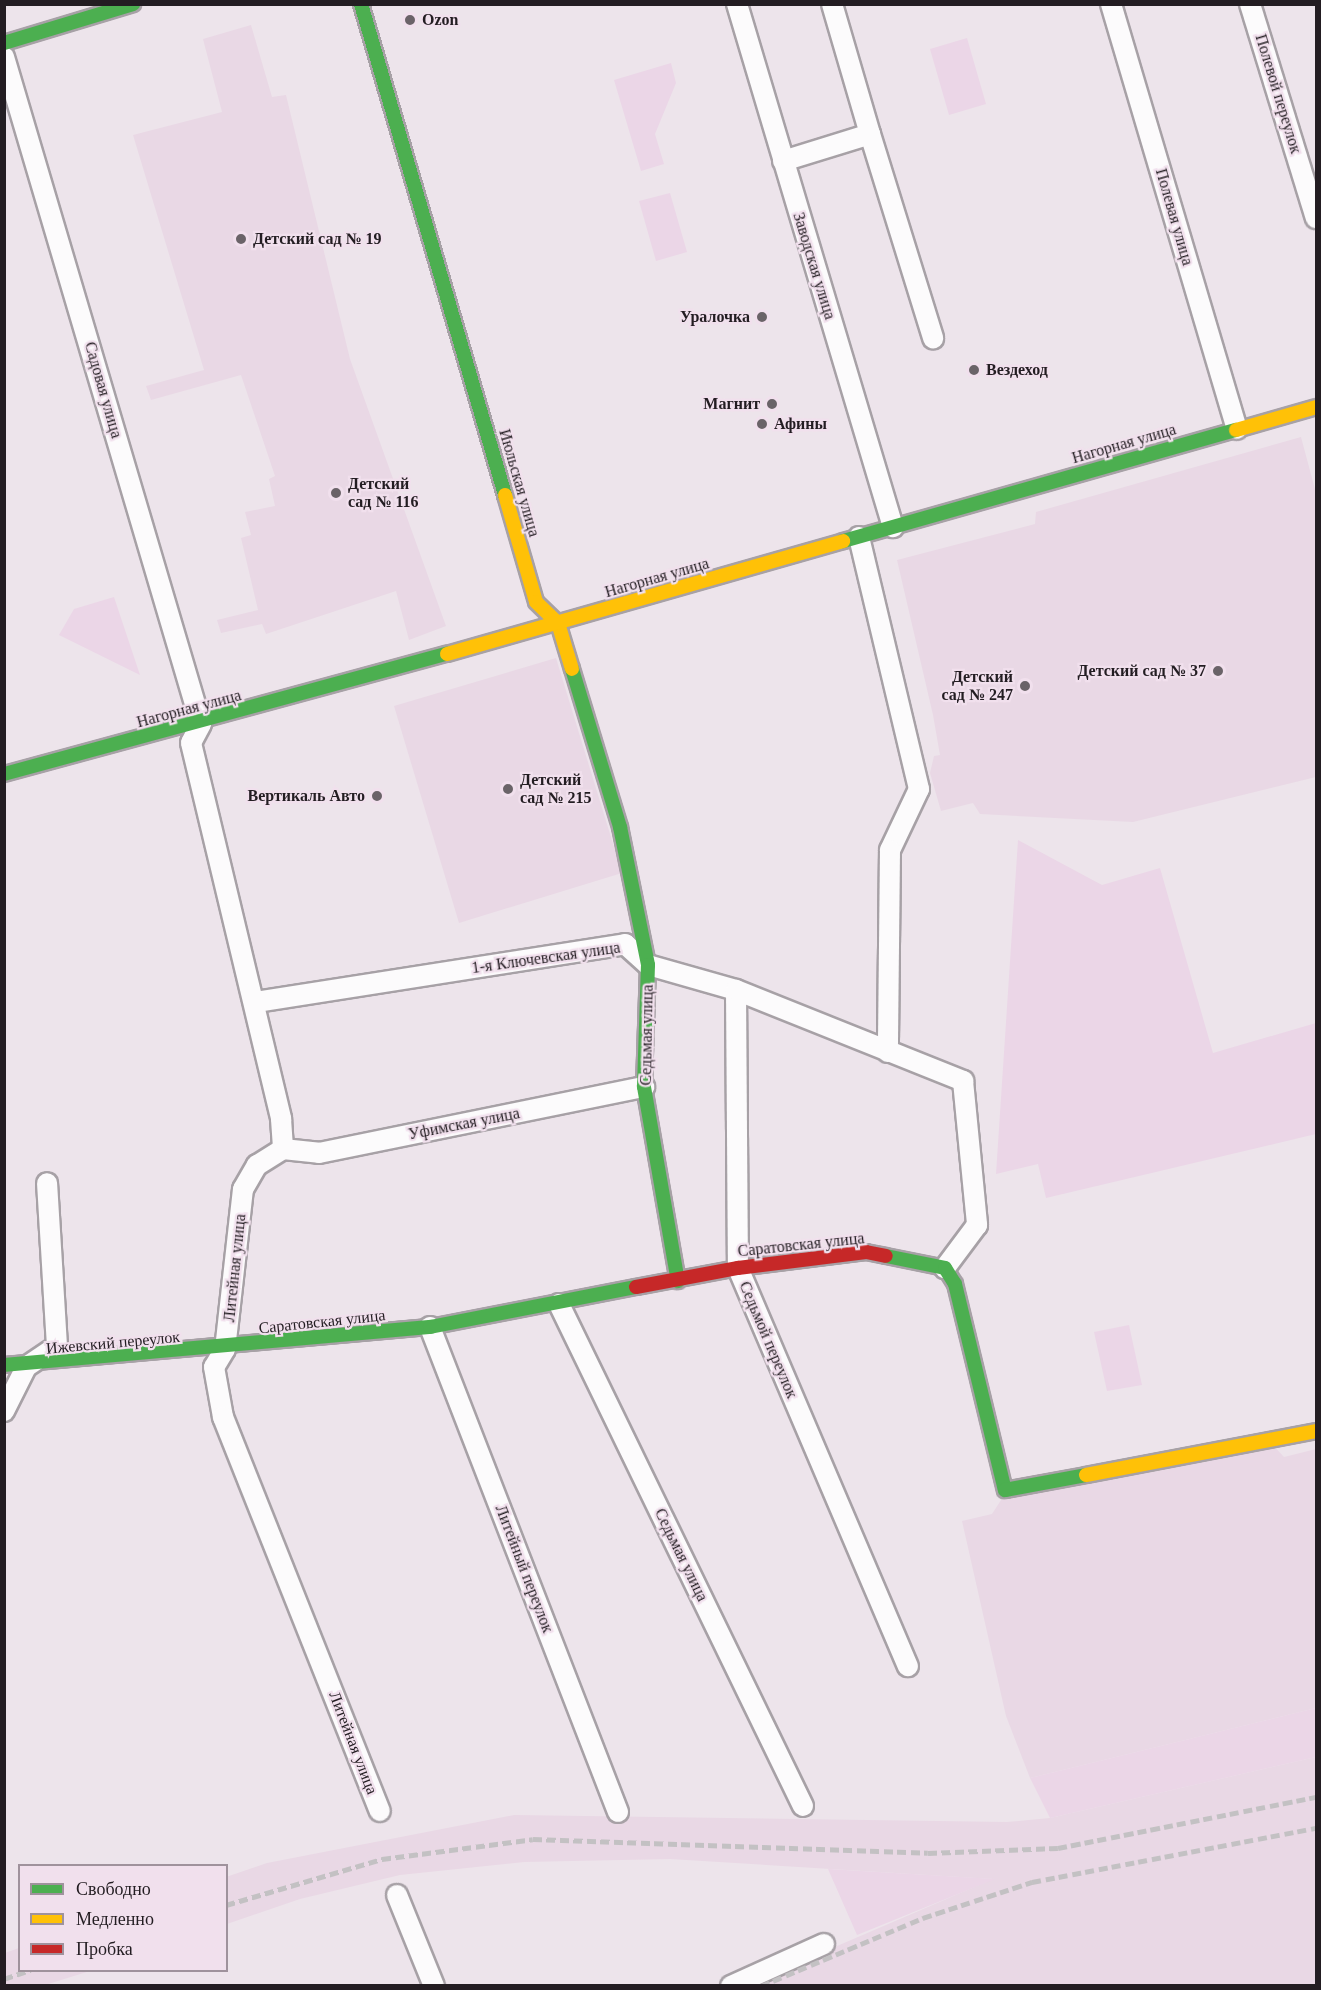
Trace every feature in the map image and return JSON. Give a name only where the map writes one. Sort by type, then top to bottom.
[{"type":"street","points":[[4,43],[133,4]]},
{"type":"street","name":"Июльская улица","points":[[361,4],[536,602],[558,623],[620,827],[648,965]]},
{"type":"street","name":"Заводская улица","points":[[737,4],[893,527]]},
{"type":"street","points":[[832,4],[933,338]]},
{"type":"street","name":"Полевая улица","points":[[1111,4],[1237,429]]},
{"type":"street","name":"Полевой переулок","points":[[1250,4],[1317,218]]},
{"type":"street","name":"Садовая улица","points":[[4,57],[201,724]]},
{"type":"street","points":[[783,161],[870,134]]},
{"type":"street","name":"Нагорная улица","points":[[4,774],[201,724],[1317,407]]},
{"type":"street","points":[[859,537],[919,789],[890,850],[888,1052]]},
{"type":"street","points":[[201,724],[191,743],[256,1002],[283,1149]]},
{"type":"street","name":"1-я Ключевская улица","points":[[256,1002],[625,944],[648,965],[736,990],[963,1081],[977,1225],[945,1268]]},
{"type":"street","name":"Седьмая улица","points":[[648,965],[644,1087],[678,1281]]},
{"type":"street","name":"Седьмой переулок","points":[[736,990],[738,1268],[908,1666]]},
{"type":"street","name":"Уфимская улица","points":[[283,1149],[319,1153],[644,1087]]},
{"type":"street","name":"Литейная улица","points":[[283,1149],[257,1165],[243,1189],[225,1349],[214,1367],[223,1418],[380,1811]]},
{"type":"street","points":[[4,1411],[26,1367],[57,1346],[47,1183]]},
{"type":"street","name":"Саратовская улица","points":[[225,1349],[430,1327],[738,1268],[866,1252],[945,1268]]},
{"type":"street","points":[[945,1268],[968,1328],[1005,1490],[1317,1431]]},
{"type":"street","name":"Седьмая улица","points":[[559,1304],[802,1806]]},
{"type":"street","name":"Литейный переулок","points":[[430,1327],[618,1812]]},
{"type":"street","name":"Ижевский переулок","points":[[4,1365],[26,1367],[225,1349]]},
{"type":"street","points":[[397,1895],[434,1986]]},
{"type":"street","points":[[731,1986],[824,1944]]},
{"type":"shaded area","points":[[251,25],[272,97],[286,95],[350,359],[446,626],[409,640],[396,591],[266,634],[262,624],[221,633],[217,620],[258,610],[241,538],[251,535],[245,512],[275,506],[269,479],[275,476],[241,375],[151,400],[146,386],[204,370],[133,135],[222,112],[203,39]]},
{"type":"shaded area","points":[[967,38],[986,104],[949,115],[930,49]]},
{"type":"shaded area","points":[[671,63],[676,83],[655,134],[664,164],[641,171],[614,80]]},
{"type":"shaded area","points":[[670,193],[687,252],[656,261],[639,201]]},
{"type":"shaded area","name":"Детский сад № 37","points":[[1301,437],[1316,493],[1316,777],[1133,822],[980,814],[973,803],[941,811],[930,773],[934,756],[940,755],[933,715],[897,560],[1035,524],[1036,512]]},
{"type":"shaded area","points":[[114,597],[140,675],[59,635],[74,609]]},
{"type":"shaded area","name":"Детский сад № 215","points":[[556,658],[622,873],[459,923],[394,706]]},
{"type":"shaded area","points":[[1018,840],[1102,885],[1160,868],[1213,1053],[1316,1023],[1316,1134],[1046,1198],[1038,1164],[996,1174]]},
{"type":"shaded area","points":[[1129,1325],[1142,1385],[1107,1391],[1094,1332]]},
{"type":"shaded area","points":[[1270,1442],[1284,1457],[1316,1449],[1316,1708],[1030,1778],[1006,1716],[962,1521],[992,1514],[1003,1497]]},
{"type":"shaded area","points":[[1316,1708],[1316,1757],[1050,1818],[1030,1778]]},
{"type":"shaded area","points":[[1316,1757],[1316,1985],[746,1985],[993,1879],[670,1859],[524,1862],[400,1875],[300,1899],[228,1924],[228,1876],[267,1863],[514,1815],[1007,1822],[1050,1818]]},
{"type":"shaded area","points":[[828,1869],[995,1879],[857,1935]]},
{"type":"shaded area","points":[[18,1948],[18,1972],[87,1972],[45,1985],[5,1985],[5,1953]]},
{"type":"railway","points":[[228,1904],[382,1859],[533,1839],[928,1853],[1058,1848],[1316,1797]]},
{"type":"railway","points":[[761,1986],[923,1918],[1032,1882],[1316,1828]]},
{"type":"railway","points":[[4,1979],[24,1972]]},
{"type":"traffic: fast","points":[[4,43],[133,4]]},
{"type":"traffic: fast","points":[[361,4],[505,495]]},
{"type":"traffic: fast","points":[[843,541],[1236,430]]},
{"type":"traffic: fast","points":[[4,774],[447,654]]},
{"type":"traffic: fast","points":[[572,669],[620,827],[648,965],[644,1087],[678,1281]]},
{"type":"traffic: fast","points":[[886,1256],[945,1268],[955,1284],[1005,1490],[1086,1475]]},
{"type":"traffic: fast","points":[[4,1365],[430,1327],[636,1287]]},
{"type":"traffic: slow","points":[[1236,430],[1316,407]]},
{"type":"traffic: slow","points":[[505,495],[536,602],[558,623],[572,669]]},
{"type":"traffic: slow","points":[[447,654],[843,541]]},
{"type":"traffic: slow","points":[[1086,1475],[1316,1431]]},
{"type":"traffic: jam","points":[[636,1287],[738,1268],[866,1252],[886,1256]]},
{"type":"place","name":"Ozon","points":[[410,20]]},
{"type":"place","name":"Детский сад № 19","points":[[241,239]]},
{"type":"place","name":"Уралочка","points":[[762,317]]},
{"type":"place","name":"Вездеход","points":[[974,370]]},
{"type":"place","name":"Магнит","points":[[772,404]]},
{"type":"place","name":"Афины","points":[[762,424]]},
{"type":"place","name":"Детский сад № 116","points":[[336,493]]},
{"type":"place","name":"Детский сад № 37","points":[[1218,671]]},
{"type":"place","name":"Детский сад № 247","points":[[1025,686]]},
{"type":"place","name":"Детский сад № 215","points":[[508,789]]},
{"type":"place","name":"Вертикаль Авто","points":[[377,796]]}]
